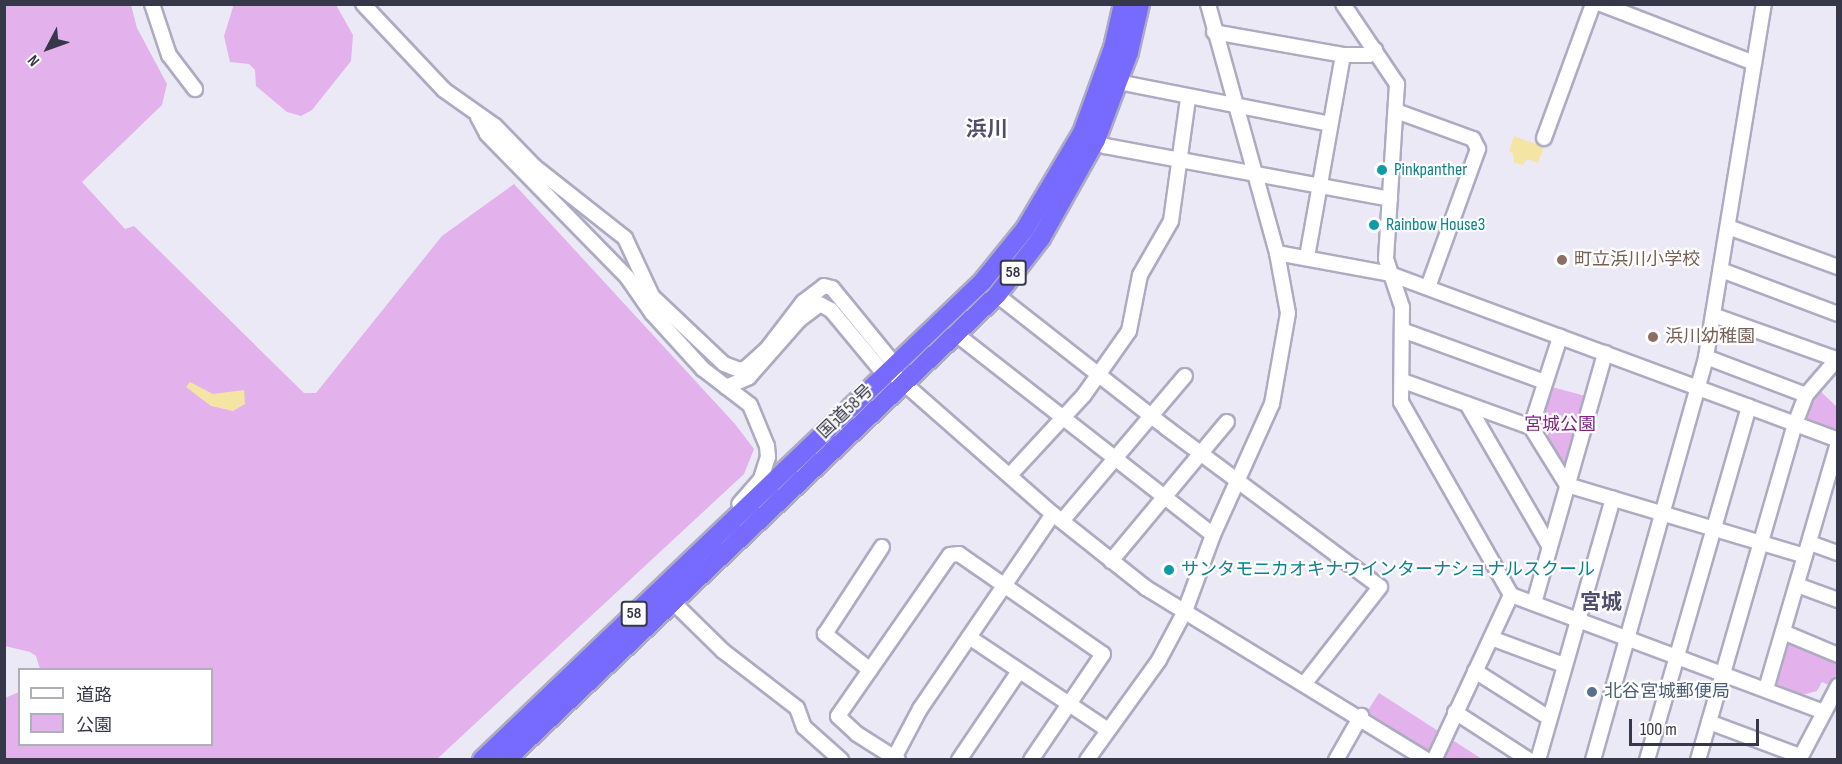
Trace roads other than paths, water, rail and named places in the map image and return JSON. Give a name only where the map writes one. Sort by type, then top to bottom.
[{"type":"highway","name":"国道58号","points":[[482,759],[983,281],[1025,229],[1060,177],[1102,83],[1123,4]]},
{"type":"highway","name":"国道58号","points":[[506,759],[997,295],[1041,238],[1096,140],[1118,82],[1140,4]]},
{"type":"street","points":[[152,4],[169,55],[195,89]]},
{"type":"street","points":[[363,4],[444,90],[477,117],[495,126],[542,173],[625,238],[674,337],[718,384],[726,387],[750,405],[764,436],[768,457],[761,479],[697,554]]},
{"type":"street","points":[[1088,759],[1159,660],[1185,611],[1213,535],[1272,404],[1288,313],[1277,253],[1208,4]]},
{"type":"street","points":[[1343,4],[1397,84],[1386,259],[1402,308],[1401,402],[1511,595],[1628,636],[1824,712]]},
{"type":"street","points":[[1544,138],[1593,4]]},
{"type":"street","points":[[1601,4],[1754,63]]},
{"type":"street","points":[[1593,759],[1664,514],[1706,357],[1764,4]]},
{"type":"street","points":[[1214,32],[1343,55],[1369,55],[1375,50]]},
{"type":"street","points":[[1307,257],[1343,55]]},
{"type":"street","points":[[1118,82],[1188,98],[1330,124]]},
{"type":"street","points":[[1010,475],[1063,419],[1129,331],[1140,275],[1171,221],[1188,98]]},
{"type":"street","points":[[1396,111],[1473,139],[1478,149],[1428,287]]},
{"type":"street","points":[[477,117],[487,134],[627,277],[712,356],[740,370],[767,349],[803,302],[824,286],[832,288],[890,370]]},
{"type":"street","points":[[1096,140],[1105,146],[1390,199]]},
{"type":"street","points":[[1728,227],[1838,267]]},
{"type":"street","points":[[1277,253],[1390,274],[1838,441],[1766,689]]},
{"type":"street","points":[[1721,270],[1838,314]]},
{"type":"street","points":[[997,295],[1099,372],[1150,415],[1380,587],[1305,683]]},
{"type":"street","points":[[726,387],[749,377],[799,320],[820,304],[831,310],[903,385],[1058,518],[1166,603],[1185,611],[1427,759]]},
{"type":"street","points":[[1698,759],[1795,424],[1806,395],[1837,359],[1713,315]]},
{"type":"street","points":[[1402,330],[1545,382]]},
{"type":"street","points":[[956,334],[1213,535]]},
{"type":"street","points":[[1531,427],[1560,337]]},
{"type":"street","points":[[1534,603],[1605,353]]},
{"type":"street","points":[[1706,357],[1806,395]]},
{"type":"street","points":[[1031,759],[1103,654],[1004,586],[959,554],[950,555],[838,716],[856,734],[895,758],[920,709],[1004,586],[1058,518],[1115,459],[1185,376]]},
{"type":"street","points":[[1403,381],[1531,427],[1567,484],[1761,542],[1838,553]]},
{"type":"street","points":[[1467,404],[1550,547]]},
{"type":"street","points":[[1647,759],[1749,406]]},
{"type":"street","points":[[1111,561],[1227,422]]},
{"type":"street","points":[[1823,492],[1838,497]]},
{"type":"street","points":[[1538,759],[1613,499]]},
{"type":"street","points":[[870,669],[825,634],[882,547]]},
{"type":"street","points":[[1797,585],[1838,600]]},
{"type":"street","points":[[1434,759],[1511,595]]},
{"type":"street","points":[[673,602],[723,651],[797,708],[804,728],[841,759]]},
{"type":"street","points":[[1783,632],[1838,655]]},
{"type":"street","points":[[969,637],[1108,730]]},
{"type":"street","points":[[1491,638],[1564,665]]},
{"type":"street","points":[[958,759],[1019,670]]},
{"type":"street","points":[[1475,671],[1549,718]]},
{"type":"street","points":[[1709,722],[1800,758],[1838,686]]},
{"type":"street","points":[[1455,712],[1529,759]]},
{"type":"street","points":[[1336,759],[1360,716]]},
{"type":"place","name":"Pinkpanther","points":[[1382,170]]},
{"type":"place","name":"Rainbow House3","points":[[1374,225]]},
{"type":"place","name":"町立浜川小学校","points":[[1562,260]]},
{"type":"place","name":"浜川幼稚園","points":[[1653,337]]},
{"type":"place","name":"サンタモニカオキナワインターナショナルスクール","points":[[1169,570]]},
{"type":"place","name":"北谷宮城郵便局","points":[[1592,692]]},
{"type":"district","name":"浜川","points":[[987,130]]},
{"type":"district","name":"宮城","points":[[1601,603]]},
{"type":"park label","name":"宮城公園","points":[[1560,425]]}]
